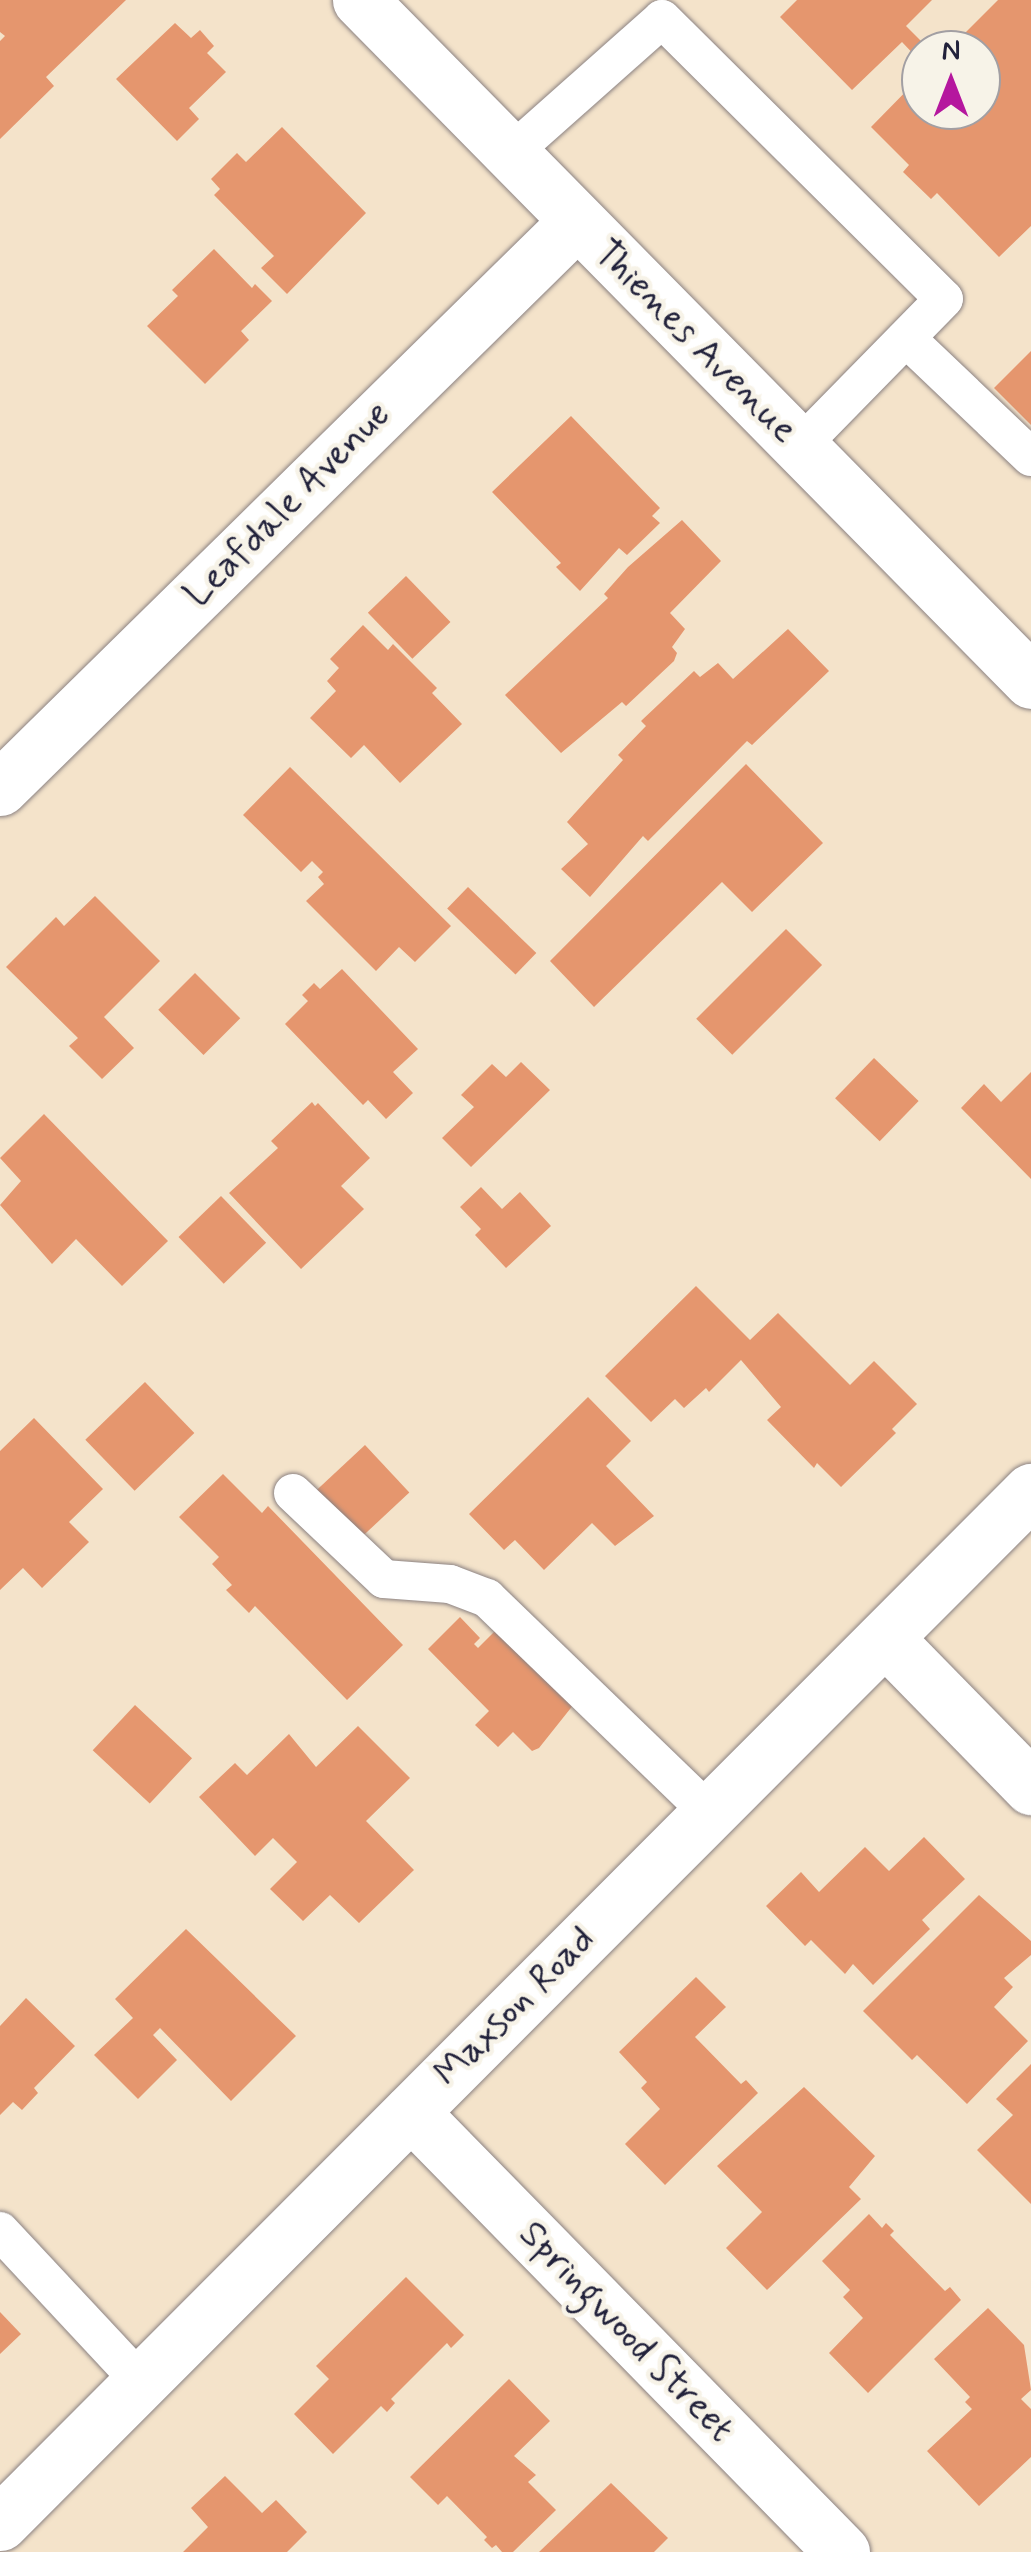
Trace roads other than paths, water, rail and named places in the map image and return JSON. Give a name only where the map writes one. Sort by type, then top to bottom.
[{"type":"street","name":"Thienes Avenue","points":[[360,0],[1031,681]]},
{"type":"street","name":"Leafdale Avenue","points":[[0,788],[576,222]]},
{"type":"street","name":"Maxson Road","points":[[0,2523],[1031,1491]]},
{"type":"street","points":[[885,1638],[1031,1787]]},
{"type":"street","name":"Springwood Street","points":[[410,2112],[842,2552]]},
{"type":"lane","points":[[510,154],[662,19],[944,299],[800,447]]},
{"type":"lane","points":[[907,338],[1031,458]]},
{"type":"lane","points":[[293,1493],[384,1579],[450,1584],[487,1598],[710,1813]]},
{"type":"lane","points":[[0,2231],[141,2382]]}]
